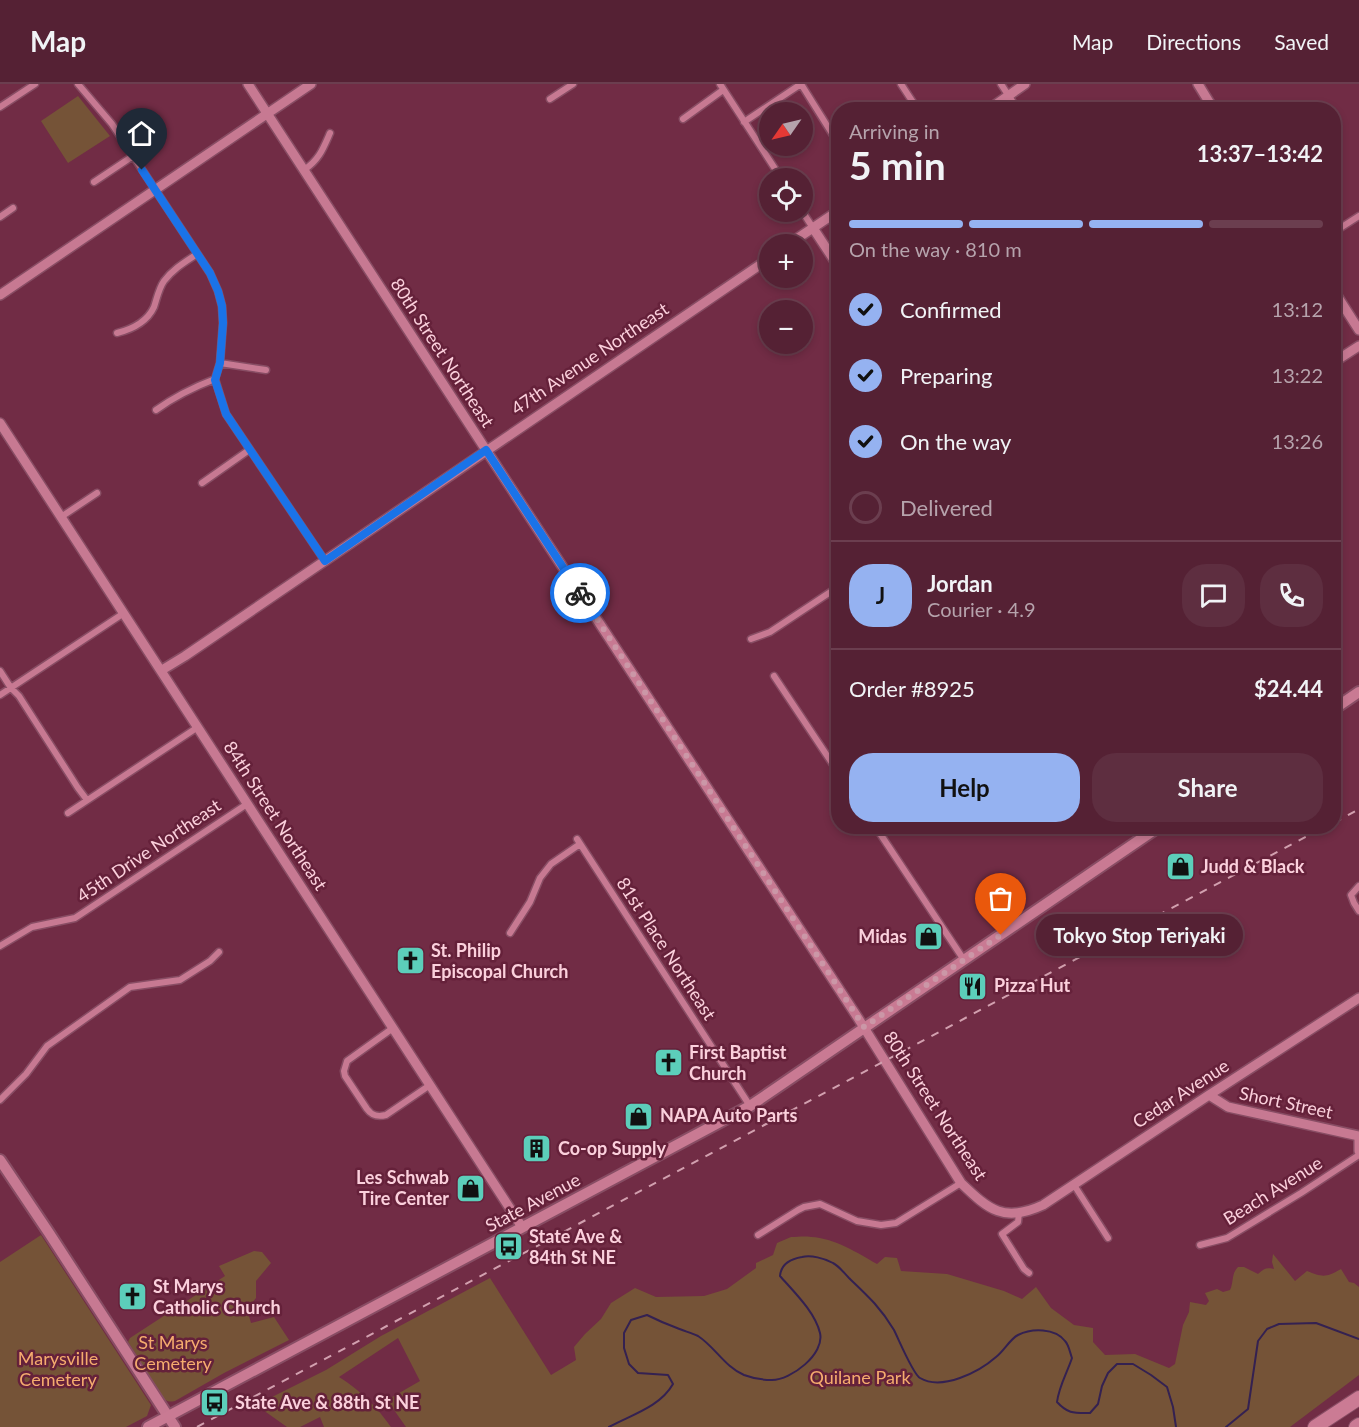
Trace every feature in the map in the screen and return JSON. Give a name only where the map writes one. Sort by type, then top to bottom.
[{"type":"highway","points":[[1315,1427],[1359,1398]]},
{"type":"main road","points":[[1341,704],[1359,692]]},
{"type":"main road","name":"State Avenue","points":[[148,1427],[750,1106],[1148,834]]},
{"type":"main road","points":[[0,1160],[175,1427]]},
{"type":"street","points":[[0,107],[35,84]]},
{"type":"street","points":[[78,84],[112,124],[210,273],[222,306],[220,363],[215,380],[226,414],[325,561]]},
{"type":"street","name":"80th Street Northeast","points":[[248,84],[864,1027],[961,1183],[990,1208],[1000,1212],[1019,1213]]},
{"type":"street","points":[[0,295],[311,84]]},
{"type":"street","points":[[550,99],[573,84]]},
{"type":"street","points":[[744,122],[801,84],[831,131]]},
{"type":"street","points":[[901,84],[913,102]]},
{"type":"street","points":[[1001,84],[1013,102]]},
{"type":"street","points":[[999,102],[1025,84]]},
{"type":"street","points":[[1198,84],[1209,102]]},
{"type":"street","points":[[682,119],[722,87],[774,168]]},
{"type":"street","points":[[303,170],[312,164],[321,153],[330,133]]},
{"type":"street","points":[[94,182],[133,156]]},
{"type":"street","points":[[0,217],[13,208]]},
{"type":"street","points":[[804,234],[831,216]]},
{"type":"street","points":[[1341,228],[1359,216]]},
{"type":"street","points":[[809,222],[831,255]]},
{"type":"street","points":[[117,333],[131,330],[146,318],[153,308],[163,282],[176,268],[197,254]]},
{"type":"street","name":"47th Avenue Northeast","points":[[162,670],[759,265]]},
{"type":"street","points":[[1341,302],[1359,330]]},
{"type":"street","points":[[1341,358],[1359,346]]},
{"type":"street","points":[[220,363],[266,370]]},
{"type":"street","points":[[156,410],[199,385],[215,380]]},
{"type":"street","name":"84th Street Northeast","points":[[0,423],[522,1227]]},
{"type":"street","points":[[202,483],[249,450]]},
{"type":"street","points":[[61,517],[97,493]]},
{"type":"street","points":[[751,639],[770,632],[831,592]]},
{"type":"street","points":[[0,695],[124,613]]},
{"type":"street","points":[[0,671],[87,800]]},
{"type":"street","points":[[774,676],[831,762]]},
{"type":"street","points":[[68,813],[198,727]]},
{"type":"street","name":"45th Drive Northeast","points":[[0,946],[32,927],[75,918],[247,804]]},
{"type":"street","points":[[880,834],[964,960]]},
{"type":"street","name":"81st Place Northeast","points":[[510,933],[530,902],[540,878],[551,864],[578,841],[750,1106]]},
{"type":"street","points":[[1359,886],[1352,895],[1359,910]]},
{"type":"street","points":[[0,1100],[26,1074],[47,1046],[130,987],[180,980],[210,961],[219,952]]},
{"type":"street","name":"Cedar Avenue","points":[[1019,1213],[1043,1205],[1359,998]]},
{"type":"street","points":[[393,1028],[351,1057],[345,1065],[345,1076],[367,1109],[374,1115],[382,1116],[430,1085]]},
{"type":"street","name":"Short Street","points":[[1209,1095],[1228,1107],[1359,1136]]},
{"type":"street","points":[[1359,1136],[1359,1153]]},
{"type":"street","name":"Beach Avenue","points":[[1200,1245],[1227,1238],[1301,1193],[1359,1153]]},
{"type":"street","points":[[758,1235],[804,1207],[820,1204],[857,1221],[881,1225],[896,1223],[961,1183]]},
{"type":"street","points":[[1074,1185],[1108,1238]]},
{"type":"street","points":[[1019,1213],[1018,1222],[1002,1234],[1024,1269],[1029,1273]]},
{"type":"green space","points":[[78,96],[110,136],[68,163],[41,121]]},
{"type":"green space","name":"Marysville Cemetery","points":[[41,1235],[151,1405],[147,1416],[126,1427],[0,1427],[0,1262]]},
{"type":"green space","name":"Quilane Park","points":[[791,1237],[828,1240],[877,1264],[885,1257],[897,1258],[901,1271],[947,1274],[1004,1291],[1022,1299],[1036,1287],[1051,1308],[1074,1325],[1093,1328],[1093,1342],[1105,1355],[1135,1354],[1169,1368],[1175,1364],[1190,1302],[1206,1305],[1209,1301],[1205,1293],[1217,1289],[1223,1292],[1230,1290],[1234,1272],[1238,1267],[1244,1267],[1258,1274],[1265,1269],[1274,1269],[1273,1254],[1295,1281],[1307,1271],[1324,1276],[1341,1269],[1349,1282],[1359,1287],[1359,1375],[1290,1427],[406,1427],[387,1400],[420,1381],[398,1338],[339,1377],[368,1399],[391,1427],[324,1427],[320,1417],[300,1427],[287,1427],[256,1405],[326,1370],[381,1336],[490,1278],[551,1375],[576,1360],[574,1347],[601,1319],[611,1303],[635,1288],[656,1297],[704,1296],[727,1289],[756,1268],[756,1263],[773,1255],[777,1243]]},
{"type":"green space","name":"St Marys Cemetery","points":[[254,1251],[262,1252],[271,1263],[256,1281],[256,1298],[247,1309],[251,1323],[274,1317],[289,1340],[175,1401],[165,1400],[128,1342],[130,1338],[225,1276],[219,1266]]},
{"type":"waterway","points":[[609,1427],[653,1405],[673,1384],[668,1375],[638,1373],[629,1364],[624,1348],[624,1333],[631,1320],[647,1315],[698,1336],[731,1367],[744,1375],[769,1380],[780,1379],[797,1371],[817,1349],[820,1333],[814,1317],[780,1276],[782,1268],[787,1263],[809,1256],[822,1258],[835,1264],[874,1302],[894,1330],[910,1364],[920,1378],[939,1382],[960,1378],[989,1363],[1018,1335],[1043,1330],[1061,1337],[1072,1358],[1057,1402],[1065,1409],[1075,1413],[1090,1413],[1098,1404],[1108,1373],[1117,1364],[1133,1364],[1167,1387],[1176,1427]]},
{"type":"waterway","points":[[1226,1427],[1248,1409],[1258,1341],[1267,1329],[1279,1324],[1316,1323],[1359,1339]]},
{"type":"railway","points":[[1341,819],[1359,809]]},
{"type":"railway","points":[[197,1427],[1311,834]]},
{"type":"way so far","points":[[580,593],[864,1027],[1001,935]]},
{"type":"place","name":"Judd & Black","points":[[1180,867]]},
{"type":"place","name":"Tokyo Stop Teriyaki","points":[[1001,935]]},
{"type":"place","name":"Midas","points":[[928,937]]},
{"type":"place","name":"St. Philip Episcopal Church","points":[[410,961]]},
{"type":"place","name":"Pizza Hut","points":[[973,986]]},
{"type":"place","name":"First Baptist Church","points":[[668,1063]]},
{"type":"place","name":"NAPA Auto Parts","points":[[639,1116]]},
{"type":"place","name":"Co-op Supply","points":[[537,1149]]},
{"type":"place","name":"Les Schwab Tire Center","points":[[470,1188]]},
{"type":"place","name":"State Ave & 84th St NE","points":[[508,1247]]},
{"type":"place","name":"St Marys Catholic Church","points":[[132,1297]]},
{"type":"place","name":"State Ave & 88th St NE","points":[[214,1403]]},
{"type":"route","points":[[142,170],[210,273],[218,291],[223,323],[220,363],[215,380],[226,414],[325,561],[486,450],[580,593]]}]
